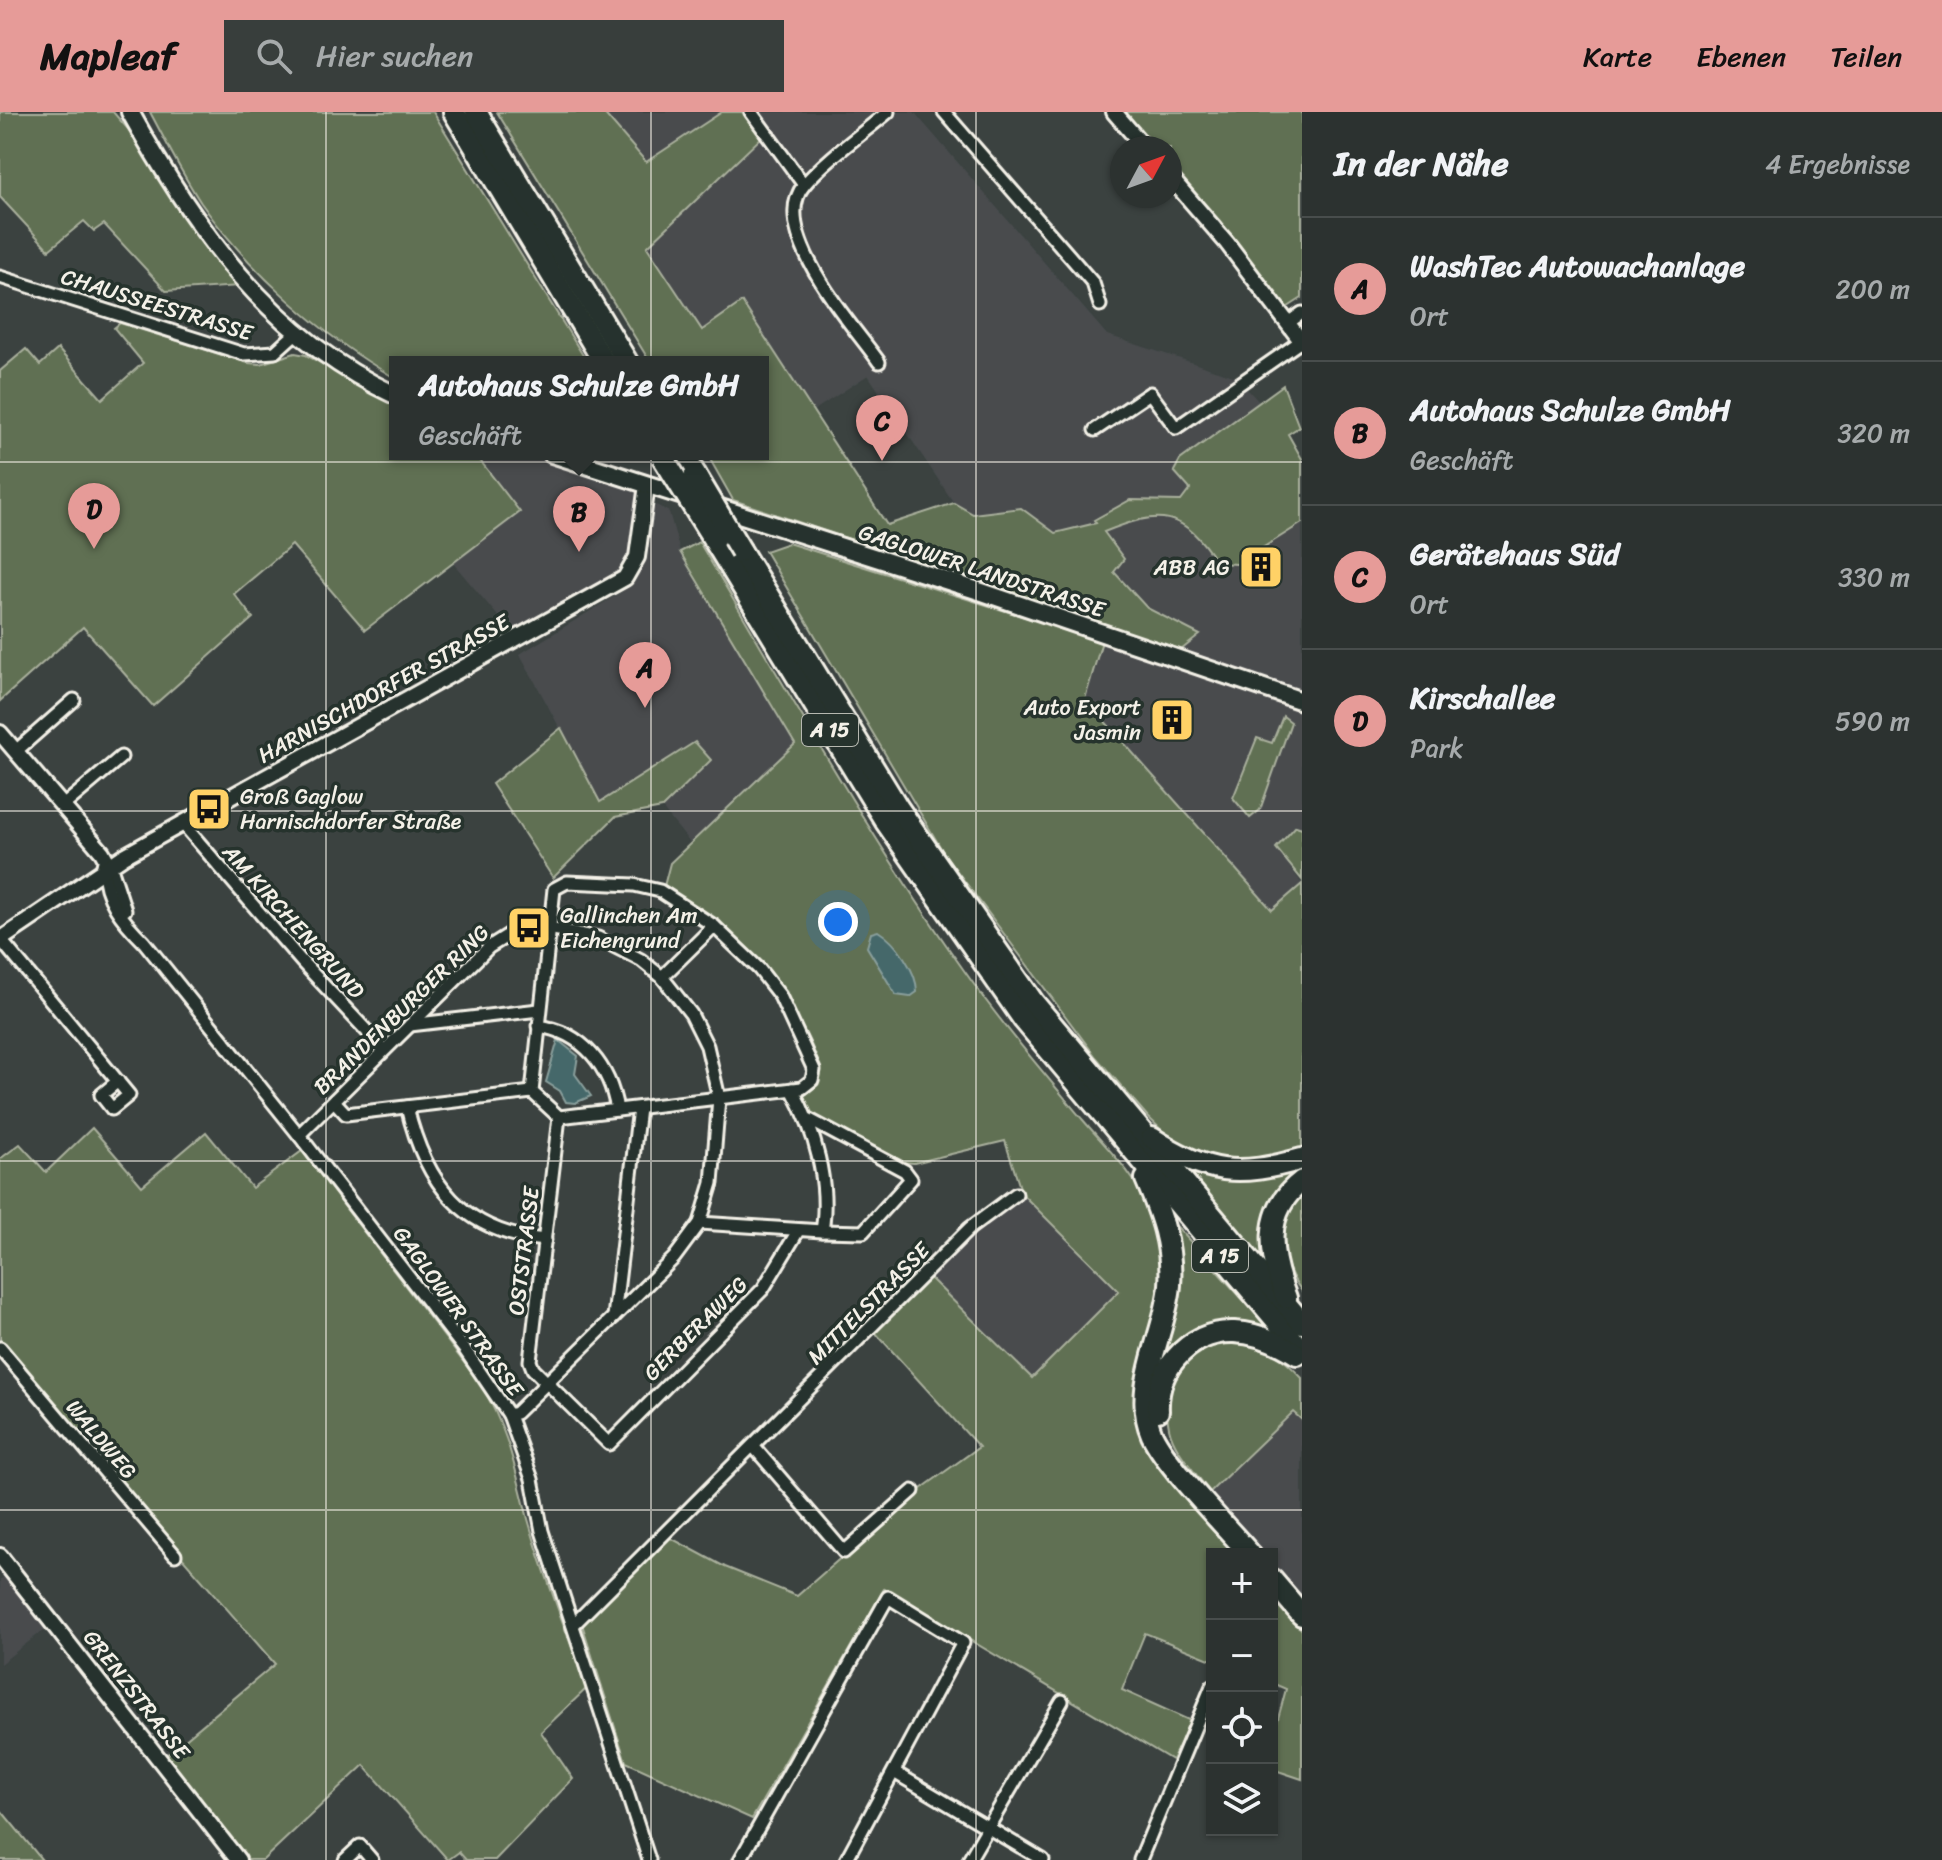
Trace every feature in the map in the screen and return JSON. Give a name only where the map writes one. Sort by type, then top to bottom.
[{"type":"highway","points":[[454,112],[600,356]]},
{"type":"highway","points":[[476,112],[623,356]]},
{"type":"highway","name":"A 15","points":[[664,460],[886,822],[1024,1020],[1302,1354]]},
{"type":"highway","name":"A 15","points":[[687,460],[819,682],[959,900],[1033,1002],[1133,1126],[1296,1316]]},
{"type":"highway","points":[[1133,1126],[1187,1160],[1215,1170],[1258,1170],[1302,1159]]},
{"type":"highway","points":[[1139,1160],[1163,1220],[1171,1268],[1167,1309],[1147,1387],[1147,1416],[1152,1434],[1174,1464],[1245,1548]]},
{"type":"highway","points":[[1296,1316],[1273,1260],[1272,1226],[1283,1200],[1302,1181]]},
{"type":"highway","points":[[1174,1464],[1161,1431],[1157,1405],[1163,1378],[1181,1353],[1196,1340],[1230,1331],[1267,1336],[1302,1354]]},
{"type":"highway","points":[[1278,1587],[1302,1615]]},
{"type":"main road","points":[[130,112],[189,213],[222,257],[296,333],[341,366],[389,392]]},
{"type":"main road","name":"GAGLOWER LANDSTRASSE","points":[[570,460],[955,583],[1302,701]]},
{"type":"street","points":[[751,112],[804,185]]},
{"type":"street","points":[[879,362],[814,268],[795,232],[792,216],[804,185],[888,112]]},
{"type":"street","points":[[944,112],[1093,283],[1100,305]]},
{"type":"street","points":[[1114,112],[1135,136]]},
{"type":"street","points":[[1095,430],[1150,393],[1176,428],[1302,342],[1227,243],[1182,191]]},
{"type":"street","name":"CHAUSSEESTRASSE","points":[[0,277],[244,354],[275,352],[296,333]]},
{"type":"street","points":[[1288,323],[1302,313]]},
{"type":"street","name":"HARNISCHDORFER STRASSE","points":[[0,940],[106,862],[183,824],[625,578],[637,557],[647,485]]},
{"type":"street","points":[[16,751],[74,700]]},
{"type":"street","points":[[0,733],[106,862]]},
{"type":"street","points":[[63,806],[121,757]]},
{"type":"street","name":"AM KIRCHENGRUND","points":[[183,824],[291,950],[378,1043]]},
{"type":"street","name":"GAGLOWER STRASSE","points":[[106,862],[121,904],[144,942],[299,1135],[465,1350],[509,1415],[523,1451],[537,1515],[649,1860]]},
{"type":"street","points":[[334,1101],[346,1114],[532,1092],[559,1117],[792,1089],[808,1084],[814,1070],[786,1009],[759,969],[714,926],[660,891],[634,885],[567,882],[554,889],[532,1092]]},
{"type":"street","points":[[662,977],[714,926]]},
{"type":"street","name":"BRANDENBURGER RING","points":[[299,1135],[501,937],[529,928],[590,935],[616,945],[662,977],[678,994],[703,1037],[719,1098],[712,1183],[700,1223],[674,1258],[516,1413],[509,1415]]},
{"type":"street","points":[[0,940],[118,1081]]},
{"type":"street","points":[[410,1025],[539,1010]]},
{"type":"street","points":[[538,1026],[570,1035],[596,1059],[607,1073],[617,1110]]},
{"type":"street","points":[[792,1089],[808,1119],[820,1169],[822,1231]]},
{"type":"street","points":[[407,1107],[411,1130],[429,1172],[461,1209],[491,1228],[516,1237],[545,1240]]},
{"type":"street","points":[[614,1317],[639,1108]]},
{"type":"street","name":"OSTSTRASSE","points":[[547,1382],[530,1361],[559,1117]]},
{"type":"street","points":[[700,1223],[798,1231],[863,1232],[911,1179],[905,1171],[808,1119]]},
{"type":"street","name":"MITTELSTRASSE","points":[[573,1625],[970,1228],[1016,1194]]},
{"type":"street","name":"GERBERAWEG","points":[[547,1382],[609,1444],[763,1289],[798,1231]]},
{"type":"street","name":"WALDWEG","points":[[0,1348],[175,1555]]},
{"type":"street","points":[[753,1446],[844,1552],[913,1491]]},
{"type":"street","name":"GRENZSTRASSE","points":[[0,1556],[238,1860]]},
{"type":"street","points":[[740,1860],[888,1597],[962,1646],[846,1860]]},
{"type":"street","points":[[1140,1860],[1210,1692]]},
{"type":"street","points":[[969,1860],[1062,1701]]},
{"type":"street","points":[[894,1772],[1043,1860]]},
{"type":"street","points":[[345,1860],[360,1846],[372,1860]]},
{"type":"shaded area","points":[[603,112],[722,112],[646,162]]},
{"type":"shaded area","points":[[742,112],[914,112],[1107,335],[1236,377],[1261,404],[1302,464],[1302,689],[1181,650],[1199,635],[1147,608],[1114,571],[1124,559],[1096,523],[1055,533],[1021,508],[973,514],[954,503],[868,375],[813,411],[742,302],[702,330],[647,247],[761,138]]},
{"type":"shaded area","points":[[480,460],[544,460],[638,491],[627,565],[607,582],[514,635],[453,563],[520,512]]},
{"type":"shaded area","points":[[656,505],[669,512],[680,552],[795,744],[691,844],[662,808],[711,760],[696,742],[600,803],[520,654],[633,585],[648,556]]},
{"type":"shaded area","points":[[1102,641],[1302,710],[1302,828],[1296,827],[1276,848],[1302,884],[1272,910],[1084,699]]},
{"type":"shaded area","points":[[1022,1194],[1120,1291],[1032,1378],[928,1276],[969,1235]]},
{"type":"shaded area","points":[[1293,1411],[1302,1420],[1302,1602],[1278,1573],[1278,1548],[1257,1548],[1210,1492]]},
{"type":"shaded area","points":[[9,1573],[49,1626],[0,1664],[0,1580]]},
{"type":"green space","points":[[0,112],[113,112],[135,137],[184,215],[241,286],[166,291],[104,224],[94,231],[84,221],[49,250],[0,197]]},
{"type":"green space","points":[[150,112],[433,112],[583,356],[389,356],[389,374],[341,343],[265,278],[220,229],[181,169]]},
{"type":"green space","points":[[497,112],[603,112],[646,162],[722,112],[742,112],[761,138],[647,247],[702,330],[742,302],[887,525],[954,503],[973,514],[1021,508],[1055,533],[1096,523],[1094,520],[1130,500],[1181,501],[1190,489],[1174,471],[1180,460],[1283,385],[1299,427],[1288,434],[1302,459],[1302,523],[1237,564],[1217,563],[1193,533],[1169,519],[1140,520],[1104,532],[1124,559],[1114,572],[1147,608],[1200,635],[1181,650],[733,500],[710,460],[769,460],[769,356],[646,356]]},
{"type":"green space","points":[[1124,112],[1302,112],[1302,298],[1285,309],[1231,237],[1182,180],[1182,136],[1145,136]]},
{"type":"green space","points":[[120,323],[248,363],[260,364],[295,353],[306,355],[389,400],[389,460],[480,460],[520,512],[365,630],[292,545],[234,594],[253,618],[153,706],[83,627],[0,701],[0,371],[26,349],[40,365],[58,349],[102,399],[143,363],[114,328]]},
{"type":"green space","points":[[699,542],[927,917],[1006,1027],[1128,1172],[1148,1207],[1157,1236],[1159,1286],[1142,1356],[1137,1408],[1233,1548],[1206,1548],[1206,1658],[1145,1633],[1122,1690],[1191,1721],[1172,1760],[884,1589],[752,1819],[626,1762],[582,1624],[669,1537],[725,1567],[797,1596],[914,1494],[979,1447],[873,1330],[928,1276],[1032,1378],[1119,1291],[1022,1194],[1005,1141],[914,1163],[903,1162],[811,1115],[803,1097],[816,1080],[816,1059],[788,1004],[739,942],[663,890],[670,863],[795,744],[680,552]]},
{"type":"green space","points":[[788,543],[1102,641],[1085,699],[1272,910],[1302,884],[1302,1150],[1260,1162],[1227,1164],[1174,1142],[1096,1057],[945,855],[765,551]]},
{"type":"green space","points":[[1283,716],[1291,722],[1260,810],[1250,818],[1233,798],[1257,738],[1272,743]]},
{"type":"green space","points":[[561,728],[600,802],[695,742],[711,760],[662,808],[615,817],[553,878],[492,784]]},
{"type":"green space","points":[[1296,826],[1302,828],[1302,880],[1276,848]]},
{"type":"green space","points":[[92,1128],[142,1186],[206,1132],[252,1188],[302,1151],[481,1385],[491,1403],[510,1450],[534,1540],[586,1689],[541,1732],[573,1779],[495,1860],[466,1860],[459,1852],[448,1860],[364,1765],[263,1860],[243,1860],[164,1757],[275,1664],[84,1445],[0,1342],[0,1159],[20,1144],[46,1172]]},
{"type":"green space","points":[[1302,1166],[1302,1174],[1264,1261],[1183,1168]]},
{"type":"green space","points":[[1302,1196],[1302,1291],[1285,1256],[1283,1229],[1286,1217]]},
{"type":"green space","points":[[1170,1219],[1272,1332],[1223,1323],[1155,1382]]},
{"type":"green space","points":[[1235,1339],[1272,1352],[1302,1378],[1302,1420],[1293,1412],[1210,1492],[1173,1440],[1167,1414],[1168,1401],[1176,1375],[1193,1354],[1204,1347]]},
{"type":"green space","points":[[1278,1602],[1302,1630],[1302,1779],[1278,1771],[1278,1719],[1286,1689],[1278,1686]]},
{"type":"green space","points":[[0,1809],[42,1860],[0,1860]]},
{"type":"water","points":[[878,931],[909,966],[917,992],[910,997],[896,995],[867,947],[871,933]]},
{"type":"water","points":[[558,1040],[578,1056],[575,1074],[591,1096],[575,1103],[566,1102],[560,1091],[546,1082]]},
{"type":"place","name":"Gerätehaus Süd","points":[[882,461]]},
{"type":"place","name":"Kirschallee","points":[[94,549]]},
{"type":"place","name":"Autohaus Schulze GmbH","points":[[579,552]]},
{"type":"place","name":"ABB AG","points":[[1261,567]]},
{"type":"place","name":"WashTec Autowachanlage","points":[[645,708]]},
{"type":"place","name":"Auto Export Jasmin","points":[[1172,720]]},
{"type":"place","name":"Groß Gaglow Harnischdorfer Straße","points":[[209,809]]},
{"type":"place","name":"Gallinchen Am Eichengrund","points":[[529,928]]}]
